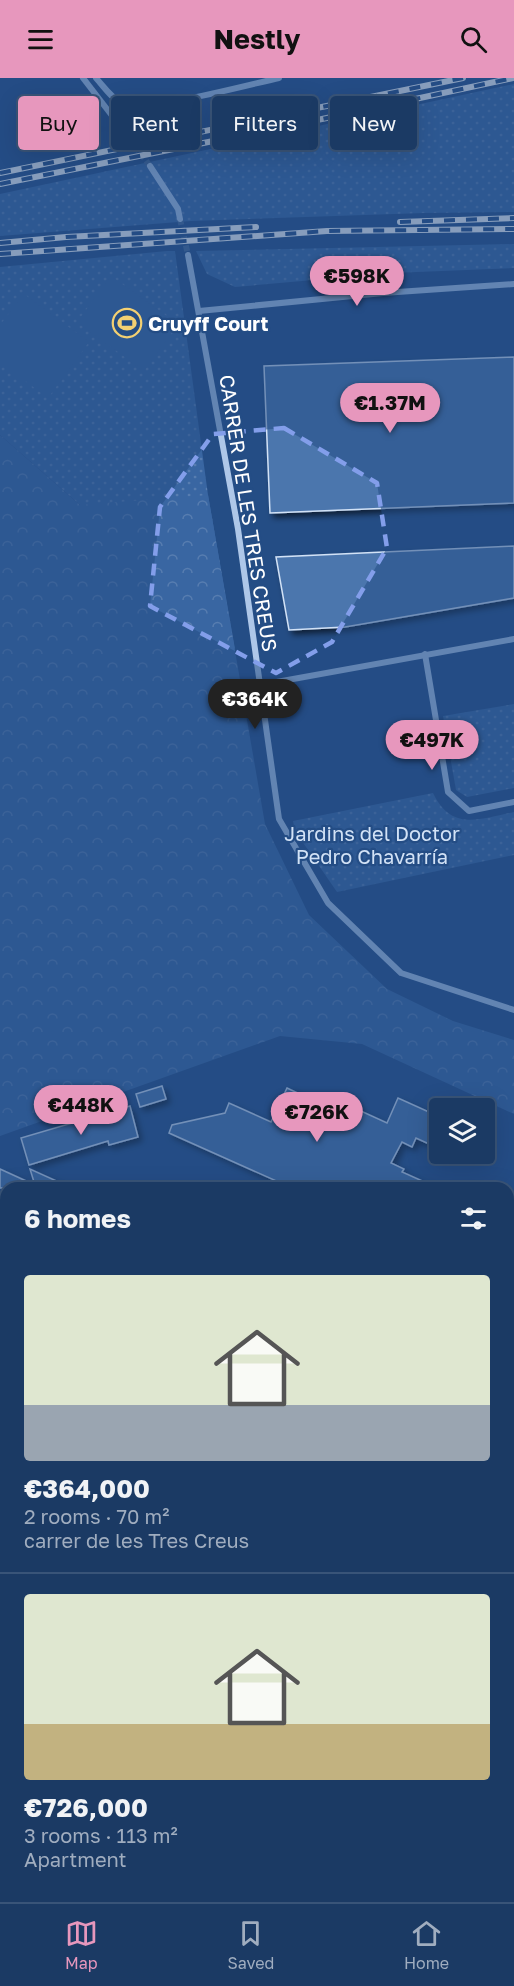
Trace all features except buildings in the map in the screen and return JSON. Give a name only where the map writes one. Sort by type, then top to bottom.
[{"type":"street","points":[[83,78],[111,114]]},
{"type":"street","points":[[96,78],[107,91],[124,104],[150,106],[279,78]]},
{"type":"street","points":[[150,166],[178,209],[180,219]]},
{"type":"street","name":"CARRER DE LES TRES CREUS","points":[[188,255],[238,529],[279,819],[328,903],[401,973],[514,1010]]},
{"type":"street","points":[[199,311],[383,293],[514,284]]},
{"type":"street","points":[[260,685],[514,639]]},
{"type":"street","points":[[425,654],[448,792],[469,811],[514,802]]},
{"type":"highlighted area","points":[[284,428],[377,483],[387,548],[332,642],[276,673],[150,606],[160,507],[213,434]]},
{"type":"green space","points":[[514,84],[514,212],[191,221],[0,236],[0,194],[212,149],[318,150],[318,126],[330,123],[330,150],[417,150],[417,105]]},
{"type":"green space","points":[[514,244],[514,268],[392,273],[235,287],[207,274],[196,251]]},
{"type":"green space","points":[[175,251],[208,495],[235,649],[80,505],[0,435],[0,267]]},
{"type":"green space","name":"Cruyff Court","points":[[111,276],[178,324],[144,371],[77,322]]},
{"type":"green space","points":[[24,294],[89,342],[48,398],[0,362],[0,325]]},
{"type":"green space","points":[[0,435],[80,505],[208,495],[265,824],[309,915],[387,989],[453,1021],[514,1040],[514,1114],[495,1105],[495,1098],[479,1098],[362,1044],[280,1036],[0,1136]]},
{"type":"green space","points":[[514,704],[514,788],[467,797],[456,790],[443,716]]},
{"type":"green space","name":"Jardins del Doctor Pedro Chavarría","points":[[433,793],[449,813],[458,818],[478,819],[514,812],[514,855],[337,892],[295,831],[293,821]]},
{"type":"tunnel","points":[[138,150],[150,166]]},
{"type":"tunnel","points":[[180,219],[188,255]]},
{"type":"railway","points":[[0,173],[463,78]]},
{"type":"railway","points":[[0,184],[513,78]]},
{"type":"railway","points":[[400,222],[514,218]]},
{"type":"railway","points":[[0,243],[66,237],[256,227]]},
{"type":"railway","points":[[0,254],[327,231],[514,229]]},
{"type":"place","name":"Cruyff Court","points":[[127,323]]}]
